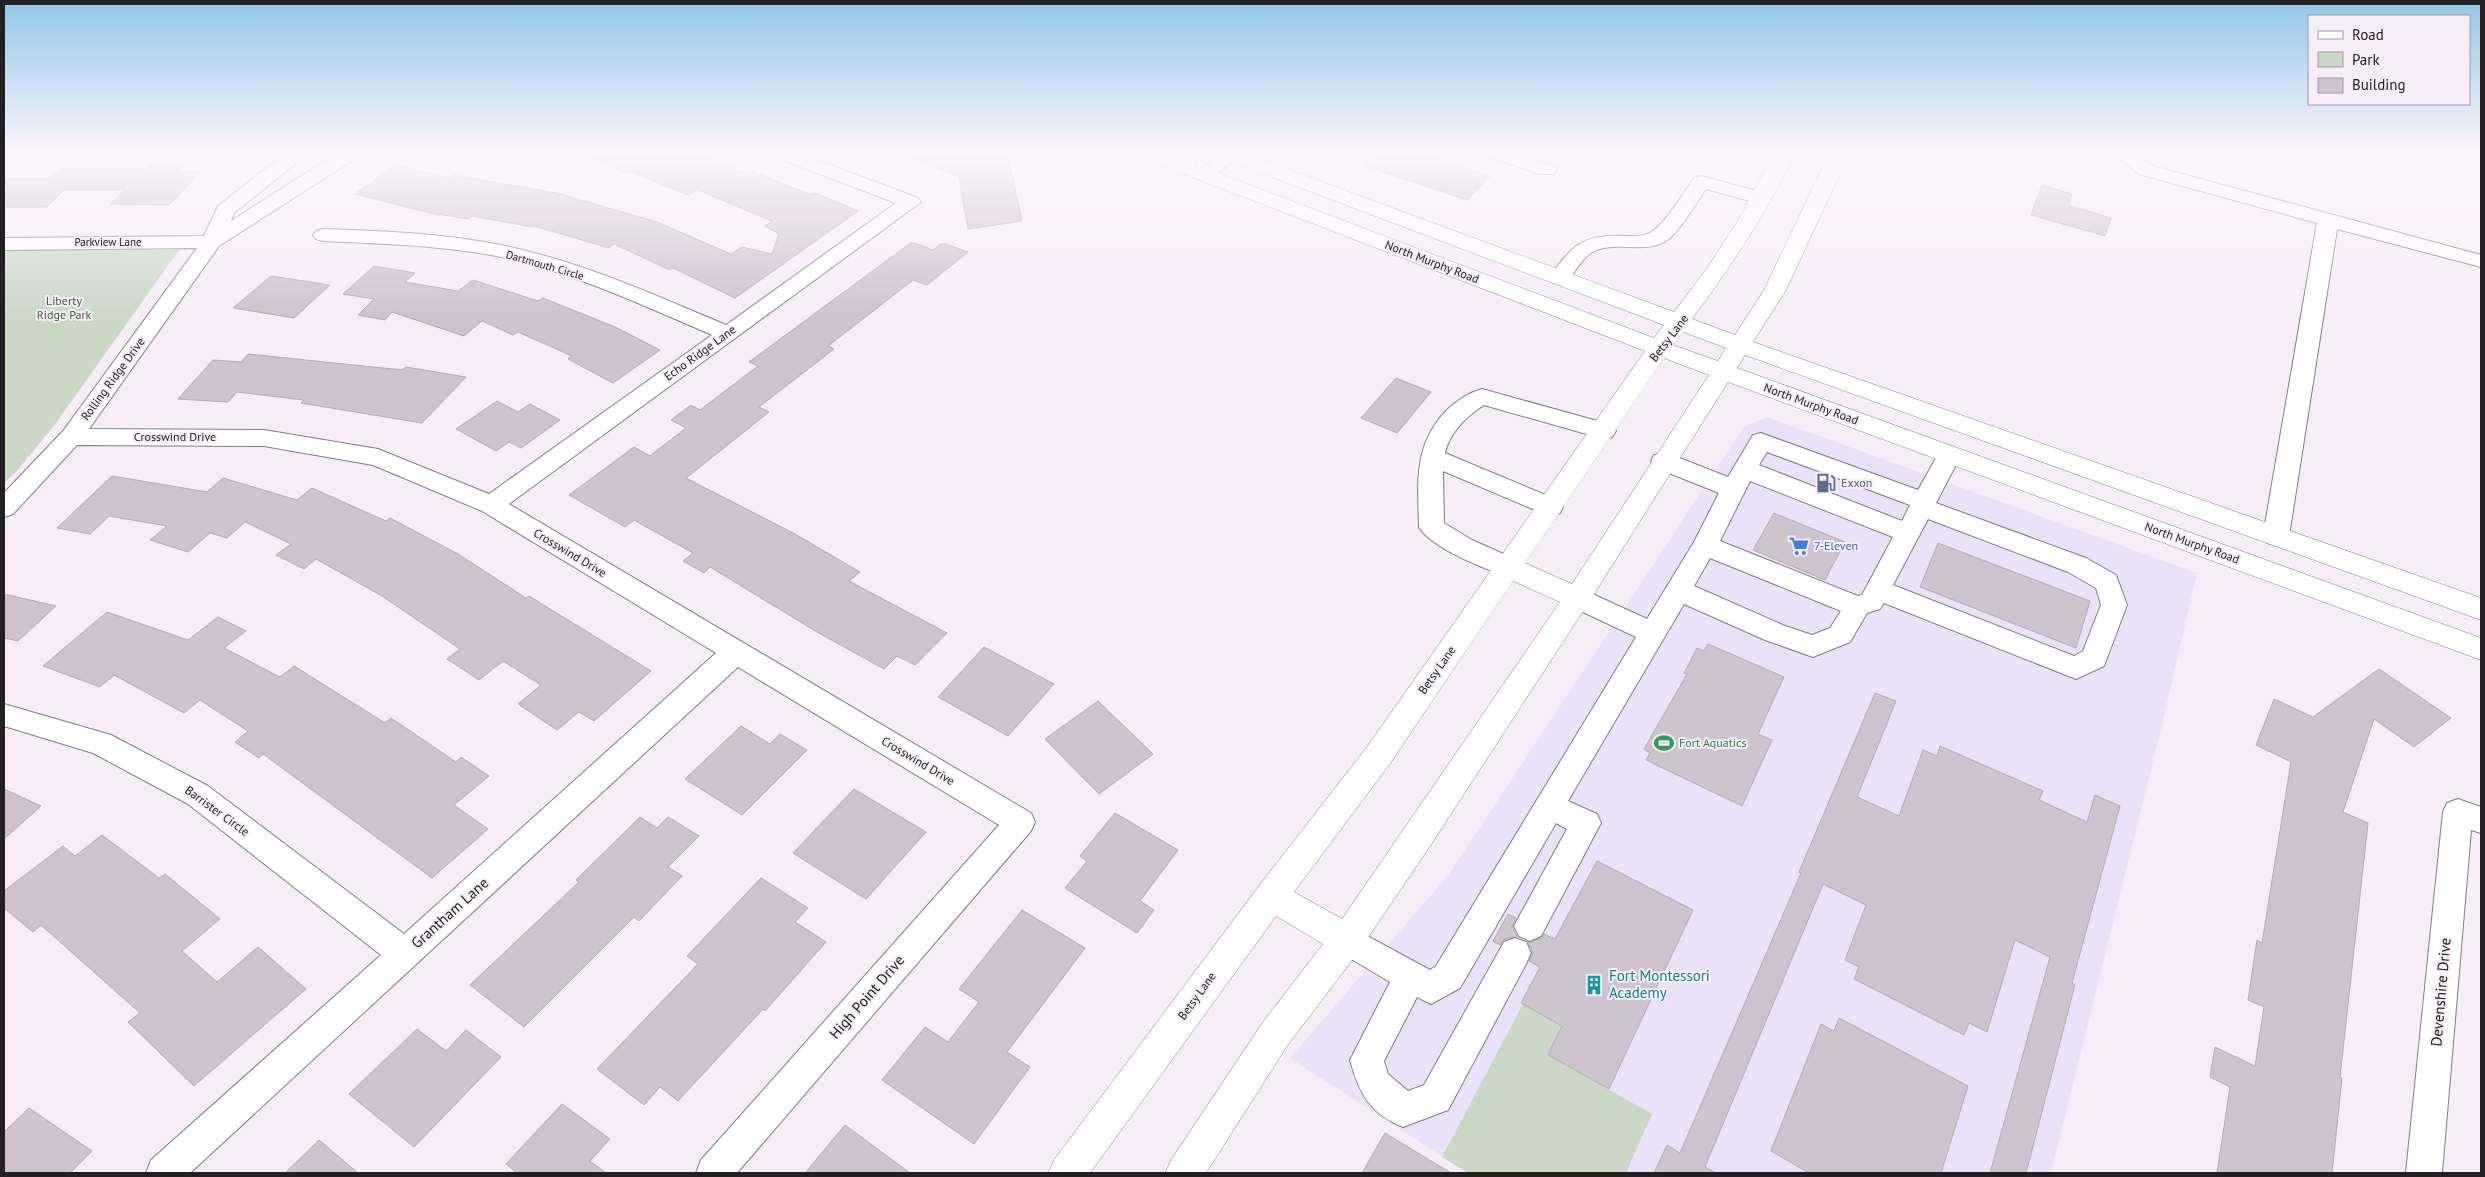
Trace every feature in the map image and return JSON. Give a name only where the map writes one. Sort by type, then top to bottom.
[{"type":"main road","name":"North Murphy Road","points":[[1289,207],[1660,348],[1949,455],[2481,648]]},
{"type":"main road","points":[[1371,207],[1740,345],[2481,609]]},
{"type":"main road","name":"Betsy Lane","points":[[1067,1173],[1271,896],[1378,756],[1660,348],[1717,270],[1756,207]]},
{"type":"main road","points":[[1184,1173],[1275,1034],[1347,940],[1577,598],[1663,461],[1775,290],[1814,207]]},
{"type":"main road","points":[[1508,567],[1577,598]]},
{"type":"main road","points":[[1271,896],[1347,940]]},
{"type":"street","name":"Rolling Ridge Drive","points":[[4,508],[71,437],[212,242],[225,210],[229,207]]},
{"type":"street","name":"Rolling Ridge Drive","points":[[212,242],[267,207]]},
{"type":"street","name":"Echo Ridge Lane","points":[[490,505],[904,207]]},
{"type":"street","points":[[1560,278],[1581,251],[1591,245],[1655,241],[1663,234],[1683,207]]},
{"type":"street","points":[[2280,207],[2481,261]]},
{"type":"street","points":[[2276,536],[2328,220]]},
{"type":"street","name":"Dartmouth Circle","points":[[323,235],[438,240],[525,256],[622,288],[727,333]]},
{"type":"street","name":"Parkview Lane","points":[[4,244],[212,242]]},
{"type":"street","points":[[1508,567],[1463,547],[1432,527],[1432,457],[1445,427],[1469,403],[1482,397],[1604,431]]},
{"type":"street","name":"Crosswind Drive","points":[[71,437],[264,438],[378,457],[490,505],[1020,822]]},
{"type":"street","points":[[1347,940],[1431,988],[1448,977],[1706,545],[1739,479],[1762,441],[2077,565],[2108,582],[2114,605],[2094,658],[2076,668],[1868,598],[1828,596],[1706,545]]},
{"type":"street","points":[[1678,590],[1775,633],[1814,646],[1840,635],[1868,598],[1908,533],[1949,455]]},
{"type":"street","points":[[1432,457],[1551,507]]},
{"type":"street","points":[[1663,461],[1739,479],[1908,533]]},
{"type":"street","points":[[1577,598],[1653,633]]},
{"type":"street","name":"Grantham Lane","points":[[164,1173],[736,652]]},
{"type":"street","name":"Barrister Circle","points":[[4,715],[101,743],[198,795],[405,954]]},
{"type":"street","points":[[1411,975],[1367,1060],[1374,1084],[1403,1110],[1436,1098],[1586,823],[1550,807]]},
{"type":"street","name":"Devenshire Drive","points":[[2424,1173],[2470,816]]},
{"type":"street","name":"High Point Drive","points":[[714,1173],[1020,822]]},
{"type":"shaded area","points":[[1767,417],[2197,573],[2160,733],[2051,1173],[1468,1173],[1290,1058],[1450,873],[1744,427]]},
{"type":"green space","name":"Liberty Ridge Park","points":[[4,249],[179,250],[56,423],[16,472],[4,483]]},
{"type":"green space","points":[[1523,1004],[1562,1026],[1548,1055],[1652,1114],[1626,1173],[1468,1173],[1442,1157]]},
{"type":"building","points":[[406,207],[605,207],[657,222],[731,254],[742,247],[772,254],[779,234],[765,226],[772,221],[738,207],[848,207],[858,211],[735,298],[673,268],[670,270],[614,244],[609,248],[534,226],[472,216],[468,219]]},
{"type":"building","points":[[964,207],[1019,207],[1022,221],[968,229]]},
{"type":"building","points":[[2034,207],[2074,207],[2111,218],[2105,236],[2031,215]]},
{"type":"building","points":[[912,242],[933,250],[941,244],[946,244],[968,252],[927,285],[913,280],[828,346],[834,349],[759,407],[769,412],[686,478],[795,534],[860,572],[849,581],[947,633],[915,665],[897,656],[884,669],[817,632],[710,567],[704,573],[683,561],[693,553],[634,520],[625,527],[569,495],[634,447],[650,456],[686,428],[671,420],[691,405],[700,410],[758,366],[749,362]]},
{"type":"building","points":[[374,266],[415,273],[405,282],[458,291],[473,280],[538,301],[543,298],[615,327],[660,350],[613,383],[568,359],[572,356],[518,332],[513,335],[482,321],[464,336],[392,312],[385,320],[358,315],[374,299],[343,294]]},
{"type":"building","points":[[271,276],[330,285],[294,318],[233,308]]},
{"type":"building","points":[[248,354],[402,370],[406,367],[466,377],[422,423],[301,403],[304,400],[237,392],[228,402],[178,399],[213,360],[241,362]]},
{"type":"building","points":[[1396,378],[1431,392],[1397,433],[1361,418]]},
{"type":"building","points":[[497,401],[518,412],[530,404],[560,420],[521,448],[509,442],[496,451],[456,429]]},
{"type":"building","points":[[112,476],[207,492],[223,478],[297,500],[312,488],[386,521],[390,518],[458,554],[526,598],[529,596],[651,671],[594,721],[579,712],[557,730],[518,704],[541,685],[503,661],[479,680],[447,659],[460,649],[382,596],[316,559],[304,569],[276,555],[291,544],[245,522],[227,538],[210,533],[188,552],[150,540],[167,526],[109,516],[90,534],[57,528]]},
{"type":"building","name":"7-Eleven","points":[[1774,513],[1845,542],[1825,580],[1753,550]]},
{"type":"building","points":[[1938,543],[2090,601],[2076,648],[1920,587]]},
{"type":"building","points":[[4,594],[56,606],[18,641],[4,638]]},
{"type":"building","points":[[107,612],[188,640],[218,617],[246,631],[224,648],[280,677],[294,666],[385,723],[391,718],[456,762],[461,757],[489,776],[454,805],[488,829],[432,878],[263,754],[259,758],[235,742],[248,731],[200,700],[184,713],[114,675],[100,687],[43,666]]},
{"type":"building","points":[[1708,644],[1784,677],[1758,734],[1772,740],[1742,806],[1646,760],[1650,753],[1644,749],[1687,674],[1684,673],[1697,648],[1704,651]]},
{"type":"building","points":[[984,647],[1054,684],[1008,736],[938,697]]},
{"type":"building","points":[[2379,669],[2451,718],[2414,747],[2374,719],[2343,812],[2368,823],[2340,1077],[2342,1078],[2332,1173],[2217,1173],[2230,1087],[2210,1077],[2215,1047],[2255,1066],[2264,1007],[2248,1000],[2257,940],[2262,943],[2291,762],[2256,745],[2274,699],[2313,717]]},
{"type":"building","points":[[1875,693],[1896,701],[1857,797],[1899,816],[1923,750],[1937,756],[1940,746],[2043,791],[2039,800],[2087,822],[2095,795],[2120,806],[2072,983],[2075,985],[2026,1173],[1990,1173],[2050,957],[2015,940],[1987,1032],[1969,1023],[1964,1035],[1854,979],[1859,967],[1845,960],[1866,905],[1823,884],[1705,1167],[1716,1173],[1654,1173],[1667,1145],[1680,1153],[1801,873],[1799,872]]},
{"type":"building","points":[[1098,701],[1153,754],[1099,794],[1045,739]]},
{"type":"building","points":[[741,726],[770,744],[780,734],[807,750],[742,815],[685,779]]},
{"type":"building","points":[[4,789],[41,806],[4,839]]},
{"type":"building","points":[[854,789],[926,832],[866,899],[793,853]]},
{"type":"building","points":[[1115,813],[1178,850],[1140,901],[1154,910],[1137,933],[1065,888],[1087,861],[1080,856]]},
{"type":"building","points":[[640,817],[657,828],[668,817],[699,836],[668,867],[682,876],[639,921],[634,917],[524,1027],[470,985],[579,882],[576,880]]},
{"type":"building","points":[[102,835],[159,878],[165,874],[220,919],[182,951],[217,982],[258,947],[306,989],[194,1086],[128,1022],[140,1013],[41,925],[33,932],[4,908],[4,891],[63,846],[75,856]]},
{"type":"building","name":"Fort Montessori Academy","points":[[1597,861],[1693,910],[1609,1089],[1548,1055],[1562,1026],[1521,1003],[1540,967],[1529,961],[1533,952],[1528,942],[1542,938],[1544,934],[1555,939]]},
{"type":"building","points":[[761,878],[808,908],[795,922],[826,942],[765,1011],[763,1009],[678,1101],[660,1087],[644,1105],[597,1069],[698,964],[687,956]]},
{"type":"building","points":[[1022,910],[1085,948],[1007,1052],[1030,1067],[974,1144],[882,1080],[925,1027],[948,1042],[979,1002],[959,989]]},
{"type":"building","points":[[1508,914],[1516,918],[1512,927],[1517,937],[1503,940],[1500,945],[1493,941]]},
{"type":"building","points":[[1839,1018],[1968,1086],[1941,1173],[1809,1173],[1771,1151],[1821,1024],[1834,1031]]},
{"type":"building","points":[[417,1029],[446,1051],[466,1030],[501,1057],[414,1147],[349,1094]]},
{"type":"building","points":[[562,1104],[610,1139],[590,1161],[606,1173],[517,1173],[506,1164]]},
{"type":"building","points":[[29,1108],[92,1151],[70,1173],[4,1173],[4,1132]]},
{"type":"building","points":[[845,1125],[910,1173],[805,1173]]},
{"type":"building","points":[[1385,1133],[1451,1173],[1362,1173]]},
{"type":"building","points":[[319,1140],[358,1173],[285,1173]]},
{"type":"place","name":"Exxon","points":[[1826,483]]},
{"type":"place","name":"7-Eleven","points":[[1799,546]]},
{"type":"place","name":"Fort Aquatics","points":[[1664,743]]},
{"type":"place","name":"Fort Montessori Academy","points":[[1594,985]]}]
